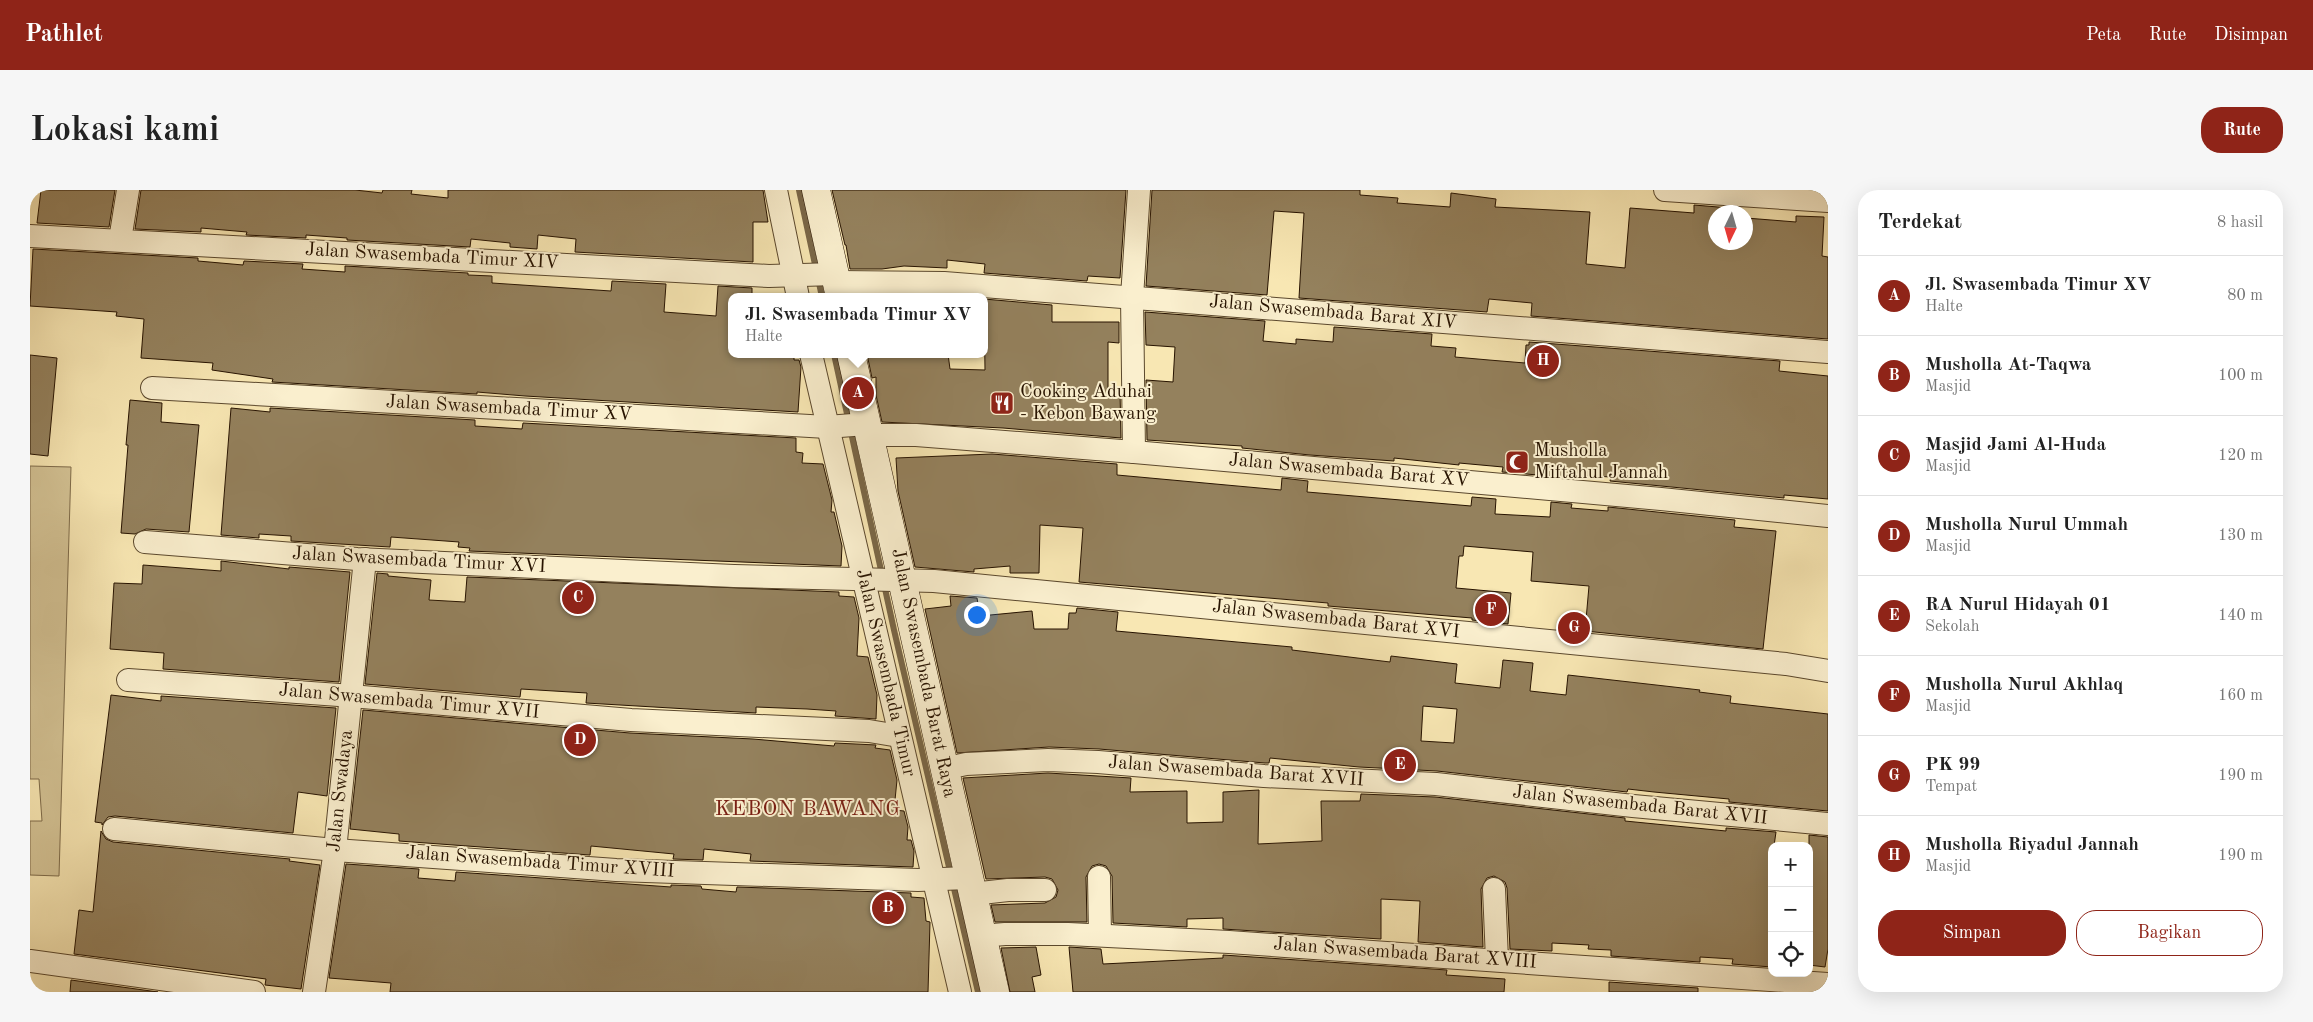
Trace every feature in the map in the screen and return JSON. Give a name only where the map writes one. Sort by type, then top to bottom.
[{"type":"street","points":[[120,240],[128,190]]},
{"type":"street","points":[[776,190],[798,283]]},
{"type":"street","points":[[816,190],[835,282]]},
{"type":"street","points":[[1134,452],[1132,297],[1139,190]]},
{"type":"street","points":[[1665,190],[1828,202]]},
{"type":"street","name":"Jalan Swasembada Timur XIV","points":[[30,236],[120,240],[798,283],[835,282]]},
{"type":"street","name":"Jalan Swasembada Barat XIV","points":[[835,282],[944,283],[1828,352]]},
{"type":"street","name":"Jalan Swasembada Timur","points":[[812,358],[868,579],[899,736],[956,882],[960,992]]},
{"type":"street","name":"Jalan Swasembada Barat Raya","points":[[852,358],[943,769],[956,882],[981,936],[995,992]]},
{"type":"street","name":"Jalan Swasembada Timur XV","points":[[152,388],[829,427],[866,427]]},
{"type":"street","name":"Jalan Swasembada Barat XV","points":[[866,427],[916,435],[1134,452],[1661,499],[1828,516]]},
{"type":"street","name":"Jalan Swasembada Timur XVI","points":[[145,542],[365,559],[724,576],[900,580]]},
{"type":"street","name":"Jalan Swadaya","points":[[314,992],[335,850],[365,559]]},
{"type":"street","name":"Jalan Swasembada Barat XVI","points":[[900,580],[934,581],[1776,663],[1828,671]]},
{"type":"street","name":"Jalan Swasembada Timur XVII","points":[[128,680],[351,696],[631,720],[869,731],[899,736]]},
{"type":"street","name":"Jalan Swasembada Barat XVII","points":[[943,769],[966,764],[1048,760],[1098,762],[1264,776],[1436,784],[1633,806],[1828,824]]},
{"type":"street","name":"Jalan Swasembada Timur XVIII","points":[[114,829],[335,850],[616,870],[956,882],[1008,890],[1045,890]]},
{"type":"street","points":[[1099,877],[1100,935]]},
{"type":"street","points":[[1494,889],[1496,960]]},
{"type":"street","name":"Jalan Swasembada Barat XVIII","points":[[981,936],[1005,934],[1100,935],[1229,942],[1828,984]]},
{"type":"street","points":[[30,960],[254,992]]},
{"type":"shaded area","points":[[30,466],[71,467],[59,876],[30,875],[30,821],[42,821],[39,779],[30,779]]},
{"type":"building","points":[[41,190],[115,190],[109,227],[37,223]]},
{"type":"building","points":[[141,190],[355,190],[382,193],[383,190],[412,190],[411,194],[448,198],[448,190],[763,190],[768,222],[753,222],[753,262],[575,252],[576,239],[538,235],[537,249],[510,247],[510,243],[471,239],[470,247],[347,240],[347,238],[306,235],[306,238],[246,235],[247,232],[201,228],[201,232],[135,229]]},
{"type":"building","points":[[832,190],[1126,190],[1120,278],[1088,276],[1087,281],[984,273],[985,264],[947,260],[947,268],[904,266],[882,269],[850,269]]},
{"type":"building","points":[[1152,190],[1360,190],[1360,195],[1398,198],[1397,203],[1450,207],[1451,193],[1496,199],[1495,207],[1590,212],[1586,264],[1625,268],[1630,208],[1694,213],[1694,205],[1708,206],[1708,250],[1753,250],[1753,219],[1796,222],[1796,216],[1824,217],[1822,256],[1828,257],[1828,339],[1531,316],[1532,303],[1489,299],[1487,312],[1299,298],[1304,213],[1274,211],[1267,295],[1146,286]]},
{"type":"building","points":[[33,249],[198,258],[198,261],[243,265],[244,261],[303,264],[302,269],[345,272],[345,266],[468,273],[468,275],[492,276],[492,283],[611,291],[612,281],[666,284],[664,312],[716,316],[718,286],[752,288],[752,293],[728,293],[728,358],[794,358],[794,360],[799,360],[801,367],[798,412],[477,392],[477,394],[272,382],[273,379],[212,370],[213,363],[141,358],[144,319],[116,316],[117,312],[30,306]]},
{"type":"building","points":[[988,299],[1052,305],[1052,322],[1119,322],[1119,343],[1108,342],[1108,391],[1120,392],[1121,438],[1003,428],[882,422],[876,395],[876,377],[872,378],[868,358],[949,358],[950,369],[985,370],[985,358],[988,358]]},
{"type":"building","points":[[1145,312],[1265,321],[1263,341],[1296,344],[1296,339],[1333,342],[1334,327],[1432,334],[1431,346],[1456,348],[1455,357],[1525,363],[1526,345],[1529,345],[1529,342],[1780,361],[1779,371],[1828,376],[1828,499],[1784,495],[1784,498],[1610,481],[1611,477],[1574,475],[1574,478],[1502,472],[1503,467],[1459,463],[1459,465],[1394,458],[1394,461],[1310,455],[1242,448],[1242,446],[1147,440],[1146,380],[1173,382],[1175,347],[1146,345]]},
{"type":"building","points":[[30,355],[57,358],[48,456],[30,454]]},
{"type":"building","points":[[130,400],[162,403],[161,422],[199,425],[189,532],[146,529],[135,534],[121,533]]},
{"type":"building","points":[[231,408],[270,412],[270,408],[475,420],[475,426],[522,429],[523,423],[796,438],[796,452],[803,453],[802,463],[823,464],[832,500],[831,512],[834,512],[842,546],[841,566],[469,551],[470,548],[458,547],[459,542],[391,537],[390,547],[291,541],[291,536],[259,534],[259,538],[221,535]]},
{"type":"building","points":[[992,454],[1117,464],[1117,475],[1281,490],[1282,478],[1308,481],[1307,492],[1471,506],[1472,497],[1496,499],[1495,514],[1550,517],[1551,502],[1572,504],[1571,508],[1608,511],[1608,507],[1735,520],[1734,527],[1776,531],[1763,649],[1585,631],[1589,586],[1531,581],[1533,552],[1464,546],[1463,556],[1459,556],[1456,588],[1511,593],[1508,624],[1472,620],[1472,618],[1328,606],[1328,603],[1079,582],[1083,528],[1040,525],[1039,573],[1010,573],[1010,566],[974,569],[974,572],[915,567],[898,491],[896,458]]},
{"type":"building","points":[[221,561],[289,569],[289,567],[350,572],[339,682],[163,669],[164,653],[110,649],[114,583],[142,584],[143,565],[221,571]]},
{"type":"building","points":[[377,573],[388,574],[388,576],[431,580],[429,600],[465,602],[467,577],[839,592],[839,596],[854,597],[859,618],[857,656],[868,657],[877,695],[876,719],[835,716],[836,711],[807,709],[756,707],[756,713],[586,703],[587,693],[521,689],[520,697],[365,684]]},
{"type":"building","points":[[950,596],[977,598],[980,616],[1032,611],[1034,629],[1068,629],[1069,613],[1076,613],[1077,608],[1118,612],[1116,631],[1292,647],[1292,650],[1390,662],[1391,656],[1457,664],[1455,683],[1500,688],[1503,660],[1533,663],[1530,691],[1566,695],[1568,675],[1700,690],[1699,692],[1731,696],[1730,703],[1828,714],[1828,811],[1729,802],[1729,799],[1628,789],[1627,792],[1437,771],[1359,767],[1270,758],[1269,763],[1265,763],[1099,749],[1049,747],[957,753],[925,609],[951,606]],"holes":[[[1423,706],[1457,709],[1454,743],[1421,741]]]},
{"type":"building","points":[[111,695],[161,701],[161,696],[336,708],[327,796],[298,792],[293,833],[115,816],[108,817],[102,825],[102,823],[95,822]]},
{"type":"building","points":[[363,710],[630,733],[753,739],[834,746],[835,743],[876,745],[875,748],[890,750],[897,780],[894,810],[904,811],[908,827],[907,840],[911,840],[914,851],[913,867],[750,861],[751,854],[704,849],[703,860],[673,859],[674,854],[591,846],[590,855],[399,841],[399,834],[350,829]]},
{"type":"building","points":[[1048,773],[1131,778],[1130,792],[1187,791],[1187,823],[1223,822],[1223,792],[1259,790],[1258,844],[1322,841],[1321,801],[1360,801],[1361,794],[1435,797],[1625,818],[1625,821],[1726,831],[1726,828],[1776,832],[1775,842],[1768,842],[1768,967],[1732,964],[1733,959],[1700,957],[1700,962],[1611,956],[1611,950],[1588,949],[1589,945],[1552,943],[1552,951],[1510,949],[1507,888],[1505,882],[1494,876],[1487,878],[1481,889],[1483,947],[1418,942],[1420,901],[1381,899],[1381,939],[1223,929],[1223,918],[1187,919],[1187,927],[1113,923],[1112,876],[1106,866],[1099,864],[1092,866],[1086,877],[1087,922],[995,922],[991,905],[1045,903],[1056,897],[1058,890],[1052,879],[1045,877],[986,879],[963,778]]},
{"type":"building","points":[[101,831],[106,839],[113,842],[290,859],[289,861],[320,865],[301,989],[265,985],[266,979],[74,954],[79,910],[93,912]]},
{"type":"building","points":[[1809,835],[1828,837],[1828,949],[1825,967],[1813,966],[1813,842],[1809,842]]},
{"type":"building","points":[[346,864],[419,869],[418,878],[455,881],[456,872],[671,887],[671,885],[701,886],[702,889],[736,892],[737,887],[911,893],[911,897],[924,898],[926,921],[930,922],[928,992],[390,992],[391,983],[329,978]]},
{"type":"building","points":[[1036,947],[1041,975],[1032,977],[1035,992],[1010,992],[1001,948]]},
{"type":"building","points":[[1069,947],[1101,949],[1103,964],[1223,958],[1223,955],[1447,970],[1446,975],[1505,979],[1504,992],[1073,992]]},
{"type":"building","points":[[71,980],[158,992],[70,992]]},
{"type":"building","points":[[1609,982],[1698,988],[1698,992],[1609,992]]},
{"type":"waterway","points":[[799,190],[821,293]]},
{"type":"waterway","points":[[835,358],[894,630],[978,992]]},
{"type":"place","name":"Musholla Riyadul Jannah","points":[[1543,361]]},
{"type":"place","name":"Jl. Swasembada Timur XV","points":[[858,393]]},
{"type":"place","name":"Cooking Aduhai - Kebon Bawang","points":[[1002,403]]},
{"type":"place","name":"Musholla Miftahul Jannah","points":[[1517,462]]},
{"type":"place","name":"Masjid Jami Al-Huda","points":[[578,598]]},
{"type":"place","name":"Musholla Nurul Akhlaq","points":[[1491,610]]},
{"type":"place","name":"PK 99","points":[[1574,628]]},
{"type":"place","name":"Musholla Nurul Ummah","points":[[580,740]]},
{"type":"place","name":"RA Nurul Hidayah 01","points":[[1400,765]]},
{"type":"place","name":"Musholla At-Taqwa","points":[[888,908]]},
{"type":"district","name":"KEBON BAWANG","points":[[808,809]]}]
